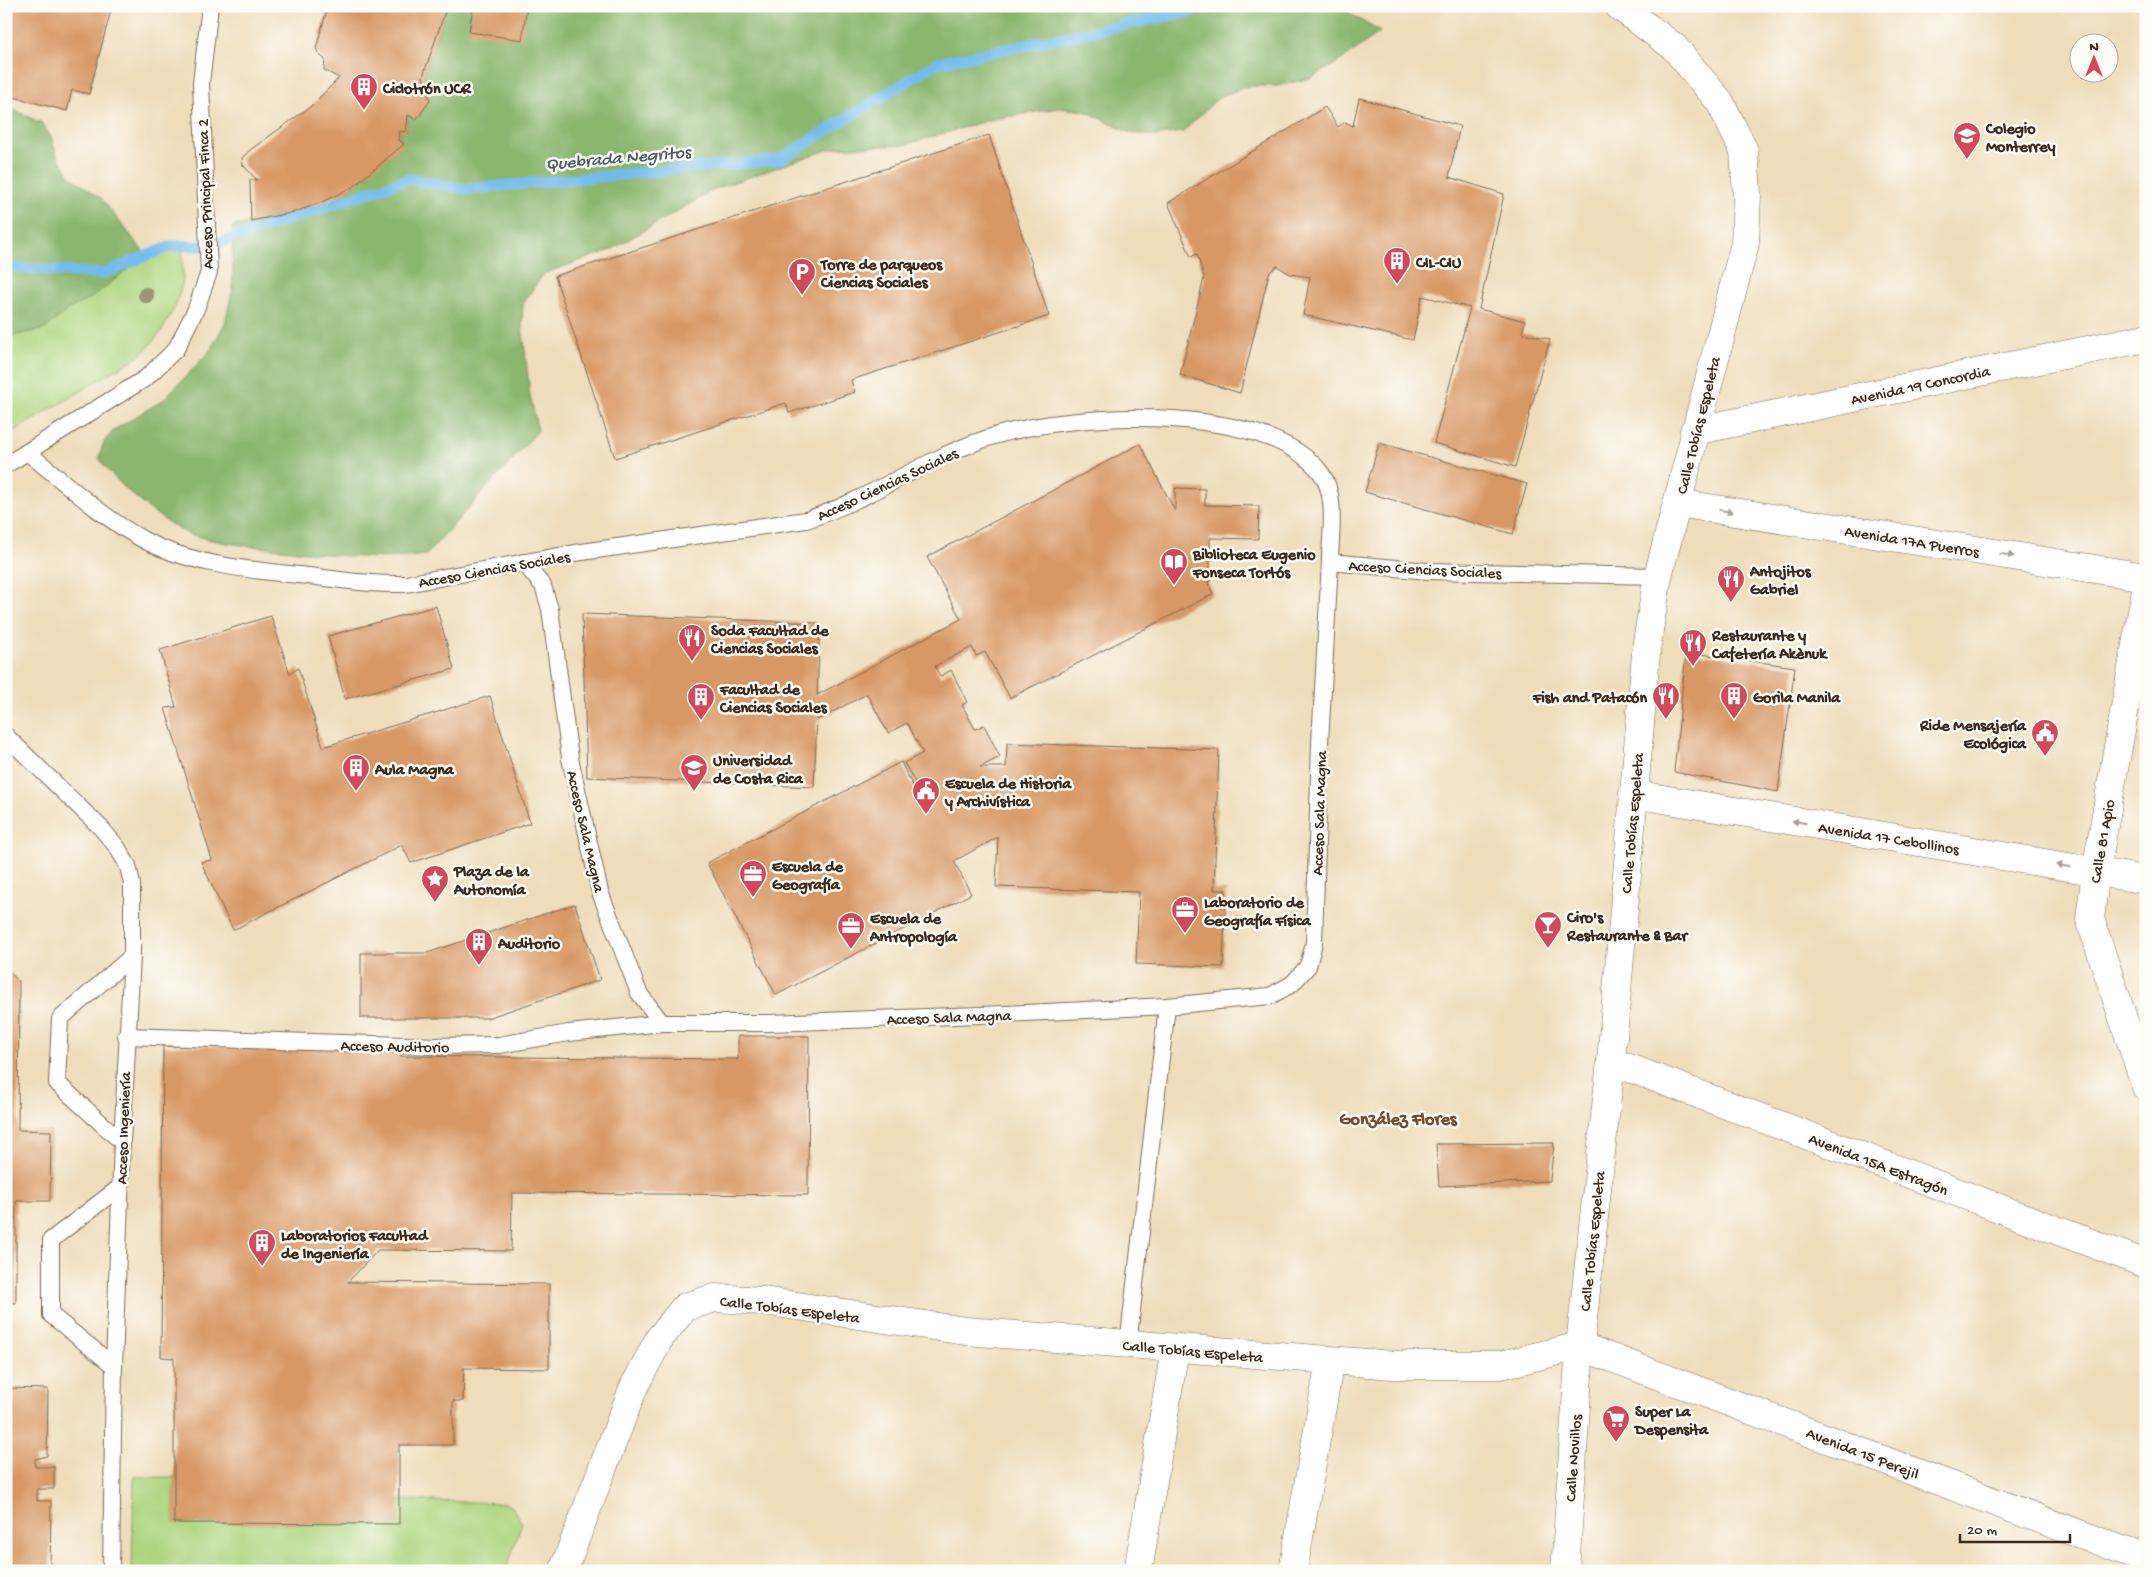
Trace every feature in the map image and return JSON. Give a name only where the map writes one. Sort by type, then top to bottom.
[{"type":"street","name":"Calle Tobías Espeleta","points":[[563,1571],[633,1389],[659,1339],[685,1307],[715,1298],[763,1301],[966,1331],[1393,1366],[1502,1366],[1580,1346],[1611,1061],[1633,794],[1648,642],[1658,576],[1678,503],[1694,430],[1745,243],[1747,194],[1744,151],[1720,102],[1674,47],[1620,6]]},
{"type":"street","name":"Avenida 19 Concordia","points":[[1694,430],[2146,338]]},
{"type":"street","name":"Avenida 17A Puerros","points":[[1678,503],[2146,577]]},
{"type":"street","name":"Calle 81 Apio","points":[[2146,589],[2096,871],[2090,919],[2146,1087]]},
{"type":"street","name":"Avenida 17 Cebollinos","points":[[1633,794],[2146,880]]},
{"type":"street","name":"Avenida 15A Estragón","points":[[1611,1061],[2146,1264]]},
{"type":"street","name":"Avenida 15 Perejil","points":[[1580,1346],[2146,1559]]},
{"type":"street","name":"Calle Novillos","points":[[1564,1571],[1580,1346]]},
{"type":"street","points":[[1138,1571],[1175,1349]]},
{"type":"street","points":[[1293,1571],[1330,1361]]},
{"type":"lane","name":"Acceso Principal Finca 2","points":[[6,465],[146,378],[176,349],[196,309],[209,272],[201,83],[210,6]]},
{"type":"lane","name":"Acceso Ciencias Sociales","points":[[27,452],[81,496],[141,538],[171,553],[198,560],[271,572],[382,584],[406,584],[523,562],[721,530],[806,520],[837,510],[869,492],[984,439],[1024,428],[1077,420],[1162,418],[1203,422],[1247,430],[1283,444],[1307,458],[1322,474],[1328,490],[1331,508],[1330,562],[1428,571],[1658,576]]},
{"type":"lane","name":"Acceso Sala Magna","points":[[523,562],[543,586],[550,609],[570,758],[600,892],[639,993],[662,1022],[790,1022],[1168,1006],[1270,996],[1292,984],[1308,966],[1314,942],[1320,743],[1330,562]]},
{"type":"lane","name":"Acceso Ingeniería","points":[[6,736],[101,828],[117,847],[128,866],[132,884],[132,956],[126,1036],[114,1366],[111,1571]]},
{"type":"lane","points":[[122,1142],[57,1083],[60,1019],[132,956]]},
{"type":"lane","points":[[1128,1345],[1168,1006]]},
{"type":"lane","name":"Acceso Auditorio","points":[[126,1036],[436,1046],[500,1045],[586,1030],[662,1022]]},
{"type":"lane","points":[[114,1366],[51,1315],[51,1240],[120,1187]]},
{"type":"green space","points":[[447,6],[1350,6],[1346,11],[1380,32],[1337,63],[1311,78],[1278,86],[1248,86],[1219,97],[1183,132],[1152,136],[1128,132],[1085,111],[1059,108],[989,120],[904,145],[833,148],[715,189],[611,250],[545,273],[523,304],[522,325],[530,395],[538,431],[426,555],[390,558],[335,555],[210,540],[177,528],[138,500],[114,477],[99,457],[104,442],[114,430],[163,400],[209,352],[225,323],[233,287],[232,227],[310,208],[339,195],[353,187],[371,171],[399,140],[400,131],[406,132],[408,115],[430,101],[423,76]]},
{"type":"green space","points":[[6,109],[14,110],[42,123],[51,137],[57,155],[71,177],[101,198],[143,251],[143,257],[91,298],[68,309],[45,329],[6,337]]},
{"type":"green space","points":[[171,246],[182,246],[183,281],[176,305],[161,332],[142,354],[6,436],[6,337],[45,329],[68,309],[91,298],[143,257]]},
{"type":"green space","points":[[134,1477],[174,1477],[174,1523],[398,1524],[399,1500],[505,1503],[513,1508],[522,1523],[506,1571],[132,1571]]},
{"type":"building","points":[[6,6],[112,6],[89,94],[72,90],[67,111],[6,95]]},
{"type":"building","name":"Ciclotrón UCR","points":[[328,6],[447,6],[423,76],[430,101],[416,120],[408,115],[406,132],[400,131],[399,140],[404,144],[353,187],[320,203],[295,212],[251,221],[250,180],[257,180],[243,165],[242,158],[250,150],[310,107],[339,78],[324,70],[325,59],[319,55],[316,48]]},
{"type":"building","points":[[473,6],[527,6],[522,40],[469,32]]},
{"type":"building","name":"CIL-CIU","points":[[1359,98],[1460,126],[1449,177],[1504,194],[1479,309],[1525,321],[1522,333],[1550,339],[1515,467],[1434,443],[1470,308],[1422,296],[1413,340],[1303,315],[1310,277],[1290,274],[1277,266],[1269,273],[1240,393],[1180,375],[1204,278],[1197,254],[1191,257],[1168,203],[1325,107],[1338,127],[1345,122],[1353,126]]},
{"type":"building","name":"Torre de parqueos Ciencias Sociales","points":[[989,135],[1049,316],[851,380],[855,392],[789,413],[786,403],[615,458],[555,276]]},
{"type":"building","points":[[1379,443],[1527,484],[1513,534],[1365,492]]},
{"type":"building","name":"Facultad de Ciencias Sociales","points":[[1140,444],[1175,511],[1175,488],[1205,489],[1205,505],[1259,506],[1258,539],[1210,538],[1210,582],[1207,581],[1213,594],[1010,698],[985,652],[976,656],[972,647],[935,666],[940,677],[951,670],[967,702],[962,705],[975,729],[984,725],[1000,757],[980,767],[1006,767],[1007,743],[1219,750],[1214,890],[1226,890],[1223,967],[1136,964],[1139,892],[996,887],[998,837],[954,861],[971,894],[776,995],[707,863],[901,762],[913,786],[916,784],[904,763],[923,753],[907,723],[888,733],[867,694],[817,720],[814,787],[587,777],[582,614],[820,623],[817,695],[961,619],[927,557]]},
{"type":"building","points":[[436,606],[454,669],[345,699],[328,636]]},
{"type":"building","name":"Aula Magna","points":[[271,616],[290,674],[298,668],[323,747],[490,696],[530,823],[411,863],[402,845],[233,930],[201,862],[212,860],[165,708],[176,707],[160,650]]},
{"type":"building","name":"Gorila Manila","points":[[1686,652],[1795,667],[1778,792],[1674,772]]},
{"type":"building","name":"Auditorio","points":[[575,904],[600,980],[487,1018],[361,1018],[361,953],[427,953]]},
{"type":"building","points":[[6,969],[19,981],[18,1130],[51,1131],[50,1201],[16,1201],[16,1303],[6,1303]]},
{"type":"building","name":"Laboratorios Facultad de Ingeniería","points":[[738,1036],[809,1036],[808,1195],[512,1193],[511,1251],[378,1250],[348,1282],[549,1284],[549,1369],[464,1368],[463,1401],[453,1401],[453,1445],[399,1445],[399,1524],[174,1523],[174,1358],[161,1357],[163,1046],[400,1047],[400,1056],[738,1059]]},
{"type":"building","points":[[1554,1143],[1550,1181],[1439,1186],[1436,1144]]},
{"type":"building","points":[[6,1388],[48,1389],[47,1456],[35,1459],[35,1467],[54,1467],[54,1489],[37,1489],[37,1501],[51,1501],[50,1571],[6,1571]]},
{"type":"waterway","name":"Quebrada Negritos","points":[[6,267],[102,274],[171,246],[209,246],[409,179],[467,189],[779,160],[937,63],[1217,6]]},
{"type":"place","name":"Ciclotrón UCR","points":[[364,111]]},
{"type":"place","name":"Colegio Monterrey","points":[[1967,160]]},
{"type":"place","name":"CIL-CIU","points":[[1397,285]]},
{"type":"place","name":"Torre de parqueos Ciencias Sociales","points":[[802,296]]},
{"type":"place","name":"Biblioteca Eugenio Fonseca Tortós","points":[[1174,586]]},
{"type":"place","name":"Antojitos Gabriel","points":[[1731,603]]},
{"type":"place","name":"Soda Facultad de Ciencias Sociales","points":[[692,662]]},
{"type":"place","name":"Restaurante y Cafetería Akènuk","points":[[1693,667]]},
{"type":"place","name":"Fish and Patacón","points":[[1666,720]]},
{"type":"place","name":"Gorila Manila","points":[[1734,720]]},
{"type":"place","name":"Facultad de Ciencias Sociales","points":[[701,721]]},
{"type":"place","name":"Ride Mensajería Ecológica","points":[[2045,757]]},
{"type":"place","name":"Aula Magna","points":[[356,792]]},
{"type":"place","name":"Universidad de Costa Rica","points":[[694,792]]},
{"type":"place","name":"Escuela de Historia y Archivística","points":[[926,815]]},
{"type":"place","name":"Escuela de Geografía","points":[[753,898]]},
{"type":"place","name":"Plaza de la Autonomía","points":[[435,903]]},
{"type":"place","name":"Laboratorio de Geografía Física","points":[[1185,934]]},
{"type":"place","name":"Ciro's Restaurante & Bar","points":[[1548,949]]},
{"type":"place","name":"Escuela de Antropología","points":[[851,950]]},
{"type":"place","name":"Auditorio","points":[[479,966]]},
{"type":"place","name":"Laboratorios Facultad de Ingeniería","points":[[262,1267]]},
{"type":"place","name":"Super La Despensita","points":[[1616,1443]]},
{"type":"district","name":"González Flores","points":[[1398,1118]]}]
